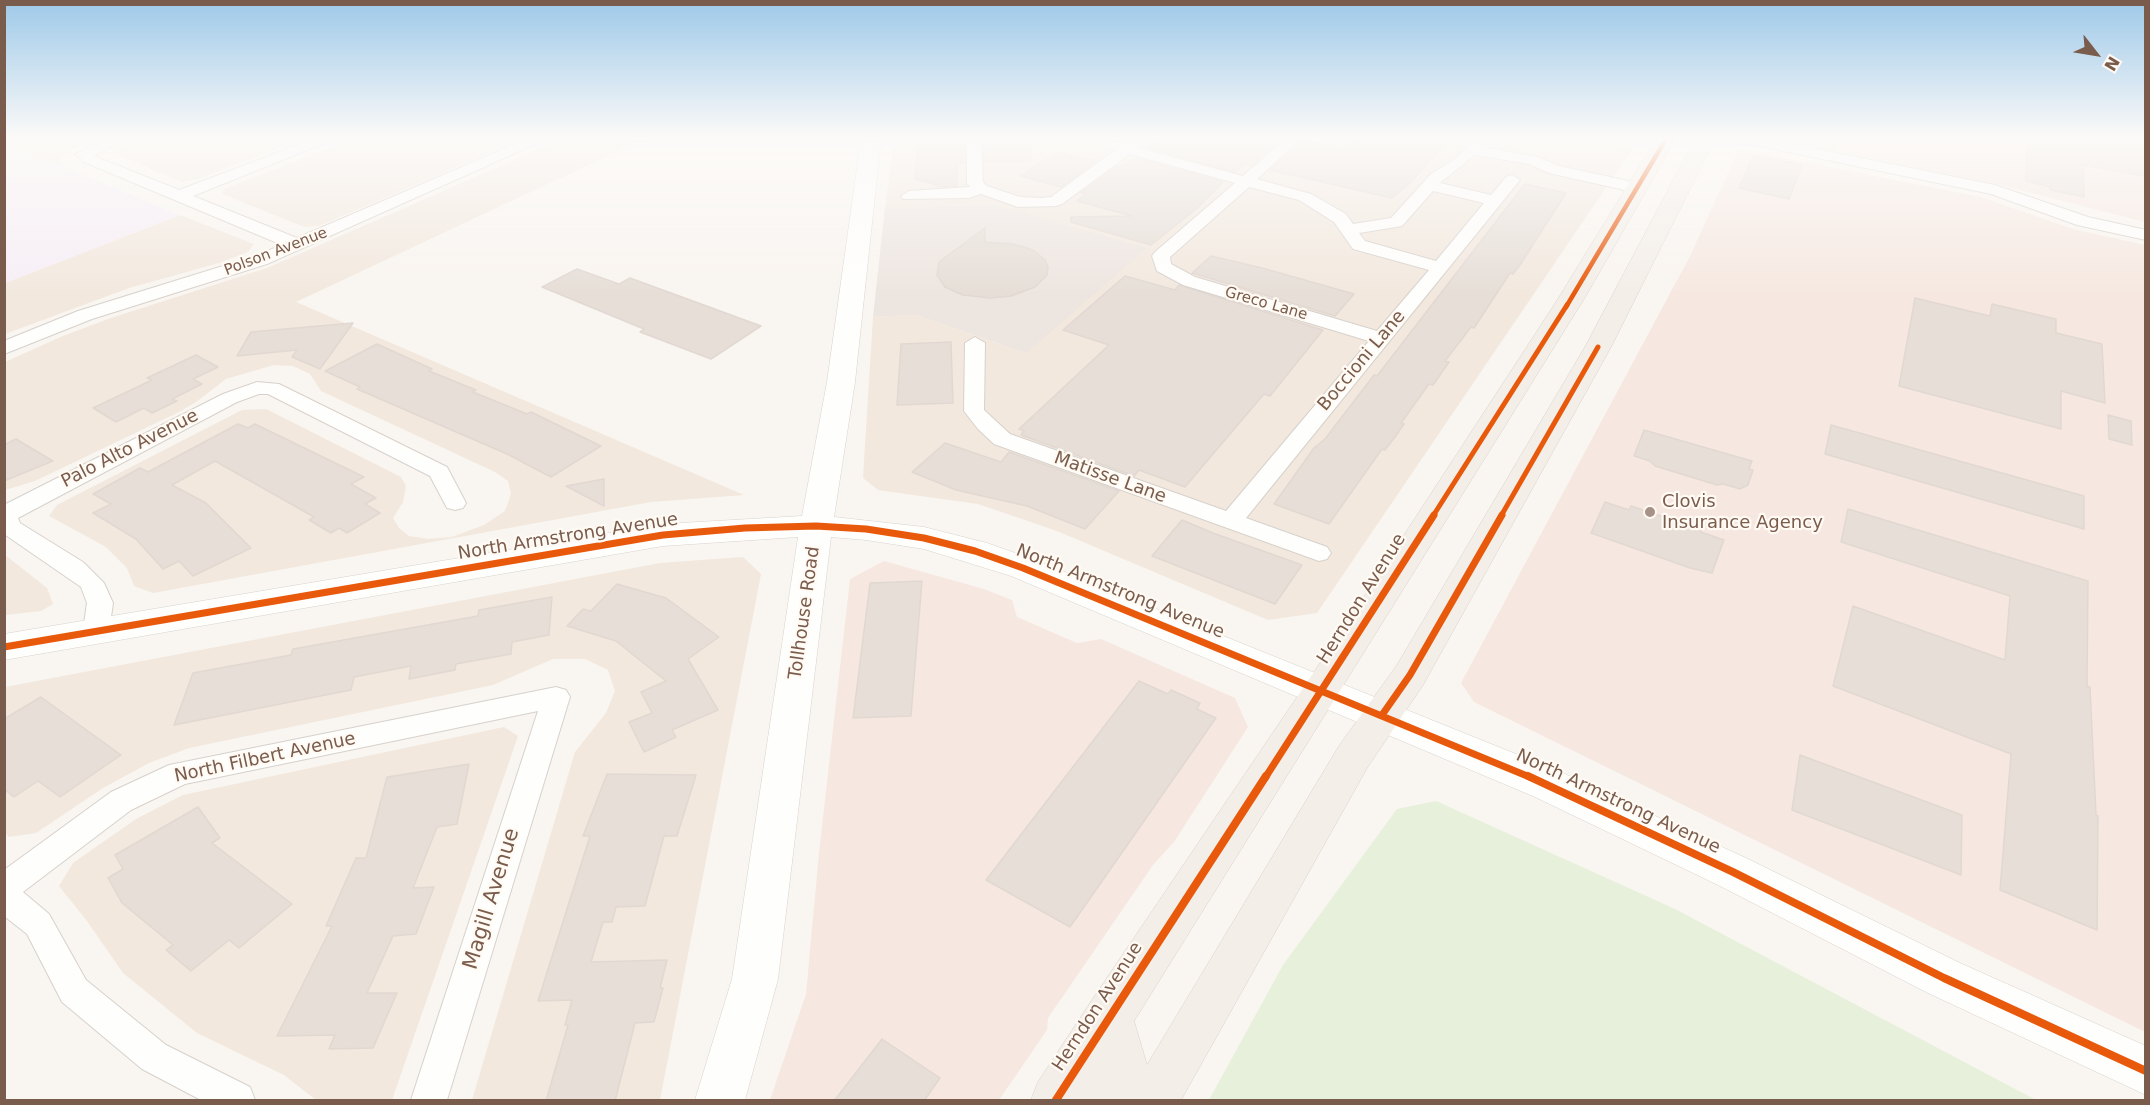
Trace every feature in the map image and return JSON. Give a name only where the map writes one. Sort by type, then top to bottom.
[{"type":"main road","name":"Herndon Avenue","points":[[1056,1101],[1322,690],[1637,191]]},
{"type":"main road","points":[[1614,317],[1627,251],[1658,194],[1656,191]]},
{"type":"main road","points":[[1155,1101],[1353,757],[1410,675],[1614,317],[1679,191]]},
{"type":"main road","points":[[1109,1016],[1125,1075],[1109,1101]]},
{"type":"street","points":[[166,191],[298,245]]},
{"type":"street","points":[[179,196],[193,191]]},
{"type":"street","name":"Polson Avenue","points":[[4,348],[85,315],[206,279],[298,245],[422,191]]},
{"type":"street","name":"Tollhouse Road","points":[[720,1101],[755,979],[816,526],[841,382],[865,191]]},
{"type":"street","points":[[909,196],[969,193],[976,191]]},
{"type":"street","points":[[985,191],[1018,202],[1041,203],[1056,201],[1070,191]]},
{"type":"street","name":"Greco Lane","points":[[1237,191],[1161,256],[1163,267],[1190,281],[1381,338]]},
{"type":"street","points":[[1282,191],[1305,197],[1340,218],[1359,245],[1367,249],[1440,267]]},
{"type":"street","points":[[1350,230],[1396,222],[1425,191]]},
{"type":"street","points":[[1452,191],[1494,201]]},
{"type":"street","name":"Boccioni Lane","points":[[1231,521],[1503,191]]},
{"type":"street","points":[[1997,191],[2083,221],[2145,234]]},
{"type":"street","name":"Matisse Lane","points":[[975,342],[974,411],[984,425],[1002,439],[1319,553]]},
{"type":"street","name":"Palo Alto Avenue","points":[[5,515],[230,398],[257,388],[272,388],[439,472],[455,504]]},
{"type":"street","points":[[5,515],[10,527],[74,568],[92,583],[100,603],[96,631]]},
{"type":"street","name":"North Armstrong Avenue","points":[[4,647],[663,535],[745,528],[816,526],[866,529],[924,538],[975,551],[1023,568],[1559,790],[1732,872],[1944,978],[2145,1071]]},
{"type":"street","name":"North Filbert Avenue","points":[[4,888],[121,801],[179,773],[556,697]]},
{"type":"street","name":"Magill Avenue","points":[[429,1101],[556,697]]},
{"type":"street","points":[[4,896],[38,924],[74,991],[154,1057],[237,1101]]},
{"type":"shaded area","points":[[5,191],[121,191],[180,215],[5,283]]},
{"type":"shaded area","points":[[223,191],[402,191],[319,226],[304,227],[222,194]]},
{"type":"shaded area","points":[[444,191],[534,191],[296,302],[744,495],[651,502],[153,593],[134,586],[127,568],[106,547],[49,516],[57,505],[242,410],[266,409],[401,477],[406,486],[403,502],[393,518],[399,528],[409,536],[428,539],[452,537],[484,525],[505,511],[511,494],[508,481],[495,472],[321,391],[310,374],[293,366],[274,365],[226,379],[179,412],[35,481],[5,490],[5,362],[111,318],[267,268]]},
{"type":"shaded area","points":[[887,191],[1604,191],[1317,613],[1268,620],[1057,531],[978,504],[878,490],[863,478],[873,317],[916,315],[1026,353],[995,205],[885,207]]},
{"type":"shaded area","points":[[1720,191],[1949,191],[1981,197],[2073,229],[2145,245],[2145,1032],[1474,702],[1461,683],[1689,258]]},
{"type":"shaded area","points":[[2022,191],[2145,191],[2145,222]]},
{"type":"shaded area","points":[[995,205],[1147,248],[1026,353],[916,315],[873,317],[885,207]]},
{"type":"shaded area","points":[[180,215],[254,244],[248,252],[219,263],[129,288],[5,334],[5,283]]},
{"type":"shaded area","points":[[5,555],[47,588],[53,604],[41,611],[5,615]]},
{"type":"shaded area","points":[[743,557],[761,574],[660,1100],[472,1100],[575,752],[606,713],[615,691],[608,670],[585,659],[553,659],[493,685],[189,748],[149,763],[103,788],[36,833],[9,837],[5,833],[5,687],[660,563]]},
{"type":"shaded area","points":[[884,561],[984,589],[1012,600],[1017,617],[1077,643],[1101,639],[1235,698],[1248,727],[1174,842],[1153,865],[1048,1018],[1047,1030],[999,1100],[770,1100],[806,994],[819,853],[850,579]]},
{"type":"shaded area","points":[[504,727],[518,736],[392,1100],[316,1100],[284,1075],[197,1033],[123,973],[87,921],[59,886],[73,863],[136,819],[183,795]]},
{"type":"green space","points":[[1436,801],[1675,909],[2036,1100],[1209,1100],[1283,965],[1397,809]]},
{"type":"building","points":[[1084,191],[1214,191],[1197,208],[1151,245],[1071,222],[1071,217],[1132,216],[1077,201],[1086,194],[1081,193]]},
{"type":"building","points":[[1360,191],[1401,191],[1392,198]]},
{"type":"building","points":[[1520,191],[1555,191],[1566,193],[1520,265],[1513,274],[1510,273],[1474,328],[1471,327],[1445,361],[1449,362],[1433,385],[1429,384],[1401,423],[1404,424],[1395,437],[1385,450],[1382,449],[1329,524],[1274,504],[1314,448],[1325,439],[1374,375],[1377,376]]},
{"type":"building","points":[[1751,191],[1792,191],[1789,199]]},
{"type":"building","points":[[2053,191],[2084,191],[2084,197]]},
{"type":"building","points":[[985,228],[985,242],[1013,244],[1033,250],[1045,260],[1048,267],[1047,275],[1035,287],[1011,296],[990,298],[963,295],[945,287],[937,275],[939,262]]},
{"type":"building","points":[[1211,256],[1354,294],[1335,316],[1192,273]]},
{"type":"building","points":[[577,269],[619,284],[630,278],[761,326],[711,359],[640,332],[644,329],[542,287]]},
{"type":"building","points":[[1125,276],[1175,290],[1179,285],[1323,330],[1270,396],[1264,394],[1185,487],[1139,470],[1134,476],[1021,435],[1024,431],[1019,429],[1109,345],[1063,330]]},
{"type":"building","points":[[1915,298],[1990,316],[1992,304],[2056,319],[2056,333],[2102,344],[2105,403],[2061,391],[2061,429],[1899,386]]},
{"type":"building","points":[[353,323],[320,369],[292,357],[297,350],[237,356],[251,332]]},
{"type":"building","points":[[951,342],[953,403],[897,405],[901,344]]},
{"type":"building","points":[[377,344],[432,369],[429,371],[476,390],[473,392],[527,414],[531,412],[601,446],[551,477],[507,454],[357,389],[360,387],[325,371]]},
{"type":"building","points":[[196,355],[218,367],[193,379],[202,384],[172,399],[177,401],[152,413],[144,408],[116,422],[93,408],[152,380],[147,378]]},
{"type":"building","points":[[2108,415],[2131,421],[2132,445],[2109,439]]},
{"type":"building","points":[[238,424],[248,428],[255,424],[364,477],[351,484],[376,498],[365,504],[380,513],[347,533],[339,528],[331,533],[309,520],[314,517],[215,461],[172,485],[206,503],[251,548],[193,576],[179,561],[163,569],[136,539],[93,513],[111,504],[93,494],[140,468],[148,472]]},
{"type":"building","points":[[1831,425],[2084,496],[2084,529],[1825,454]]},
{"type":"building","points":[[1644,430],[1752,461],[1749,469],[1753,470],[1748,485],[1740,489],[1723,484],[1717,485],[1655,466],[1650,461],[1634,456]]},
{"type":"building","points":[[16,439],[53,461],[4,481],[4,445]]},
{"type":"building","points":[[945,443],[1001,462],[1009,452],[1119,491],[1085,529],[1027,506],[956,490],[912,472]]},
{"type":"building","points":[[604,479],[604,506],[566,486]]},
{"type":"building","points":[[1605,502],[1629,510],[1631,506],[1702,529],[1701,532],[1724,540],[1712,573],[1690,568],[1591,533]]},
{"type":"building","points":[[1848,509],[2088,581],[2087,686],[2090,687],[2096,815],[2098,816],[2097,930],[2000,890],[2011,754],[1833,686],[1853,606],[2005,660],[2010,596],[1841,542]]},
{"type":"building","points":[[1182,520],[1302,565],[1275,604],[1152,556]]},
{"type":"building","points":[[922,581],[911,716],[853,718],[870,583]]},
{"type":"building","points":[[617,584],[666,598],[719,637],[688,659],[718,710],[672,730],[676,737],[644,752],[629,722],[652,713],[641,692],[666,681],[616,641],[567,626],[583,609],[591,611]]},
{"type":"building","points":[[552,597],[549,635],[512,642],[511,654],[456,664],[455,670],[409,679],[411,666],[354,677],[351,690],[174,725],[193,673],[291,655],[293,649],[478,616],[479,610]]},
{"type":"building","points":[[1139,681],[1168,694],[1171,690],[1200,703],[1197,709],[1216,718],[1070,927],[986,880]]},
{"type":"building","points":[[41,697],[121,755],[60,797],[38,781],[14,797],[4,789],[4,719]]},
{"type":"building","points":[[1800,755],[1962,815],[1961,875],[1792,810]]},
{"type":"building","points":[[469,764],[457,824],[437,827],[413,888],[434,887],[416,934],[393,936],[367,993],[397,993],[373,1048],[329,1049],[335,1035],[277,1036],[332,926],[326,926],[356,858],[366,858],[387,777]]},
{"type":"building","points":[[607,774],[696,775],[677,836],[664,836],[645,906],[616,907],[612,922],[603,922],[591,962],[667,960],[660,988],[663,988],[654,1022],[635,1023],[615,1101],[546,1101],[568,1025],[565,1025],[572,1000],[538,1001],[590,836],[583,836]]},
{"type":"building","points":[[198,807],[220,838],[212,843],[292,904],[239,948],[229,940],[191,971],[166,950],[173,945],[122,903],[108,878],[123,869],[115,855]]},
{"type":"building","points":[[882,1039],[940,1078],[924,1101],[834,1101]]},
{"type":"cycle path","points":[[1056,1100],[1348,650],[1571,299],[1635,191]]},
{"type":"cycle path","points":[[1382,715],[1410,675],[1598,347]]},
{"type":"cycle path","points":[[4,647],[663,535],[745,528],[816,526],[866,529],[924,538],[975,551],[1023,568],[1549,785],[1733,872],[1944,978],[2146,1071]]},
{"type":"place","name":"Clovis Insurance Agency","points":[[1650,512]]}]
